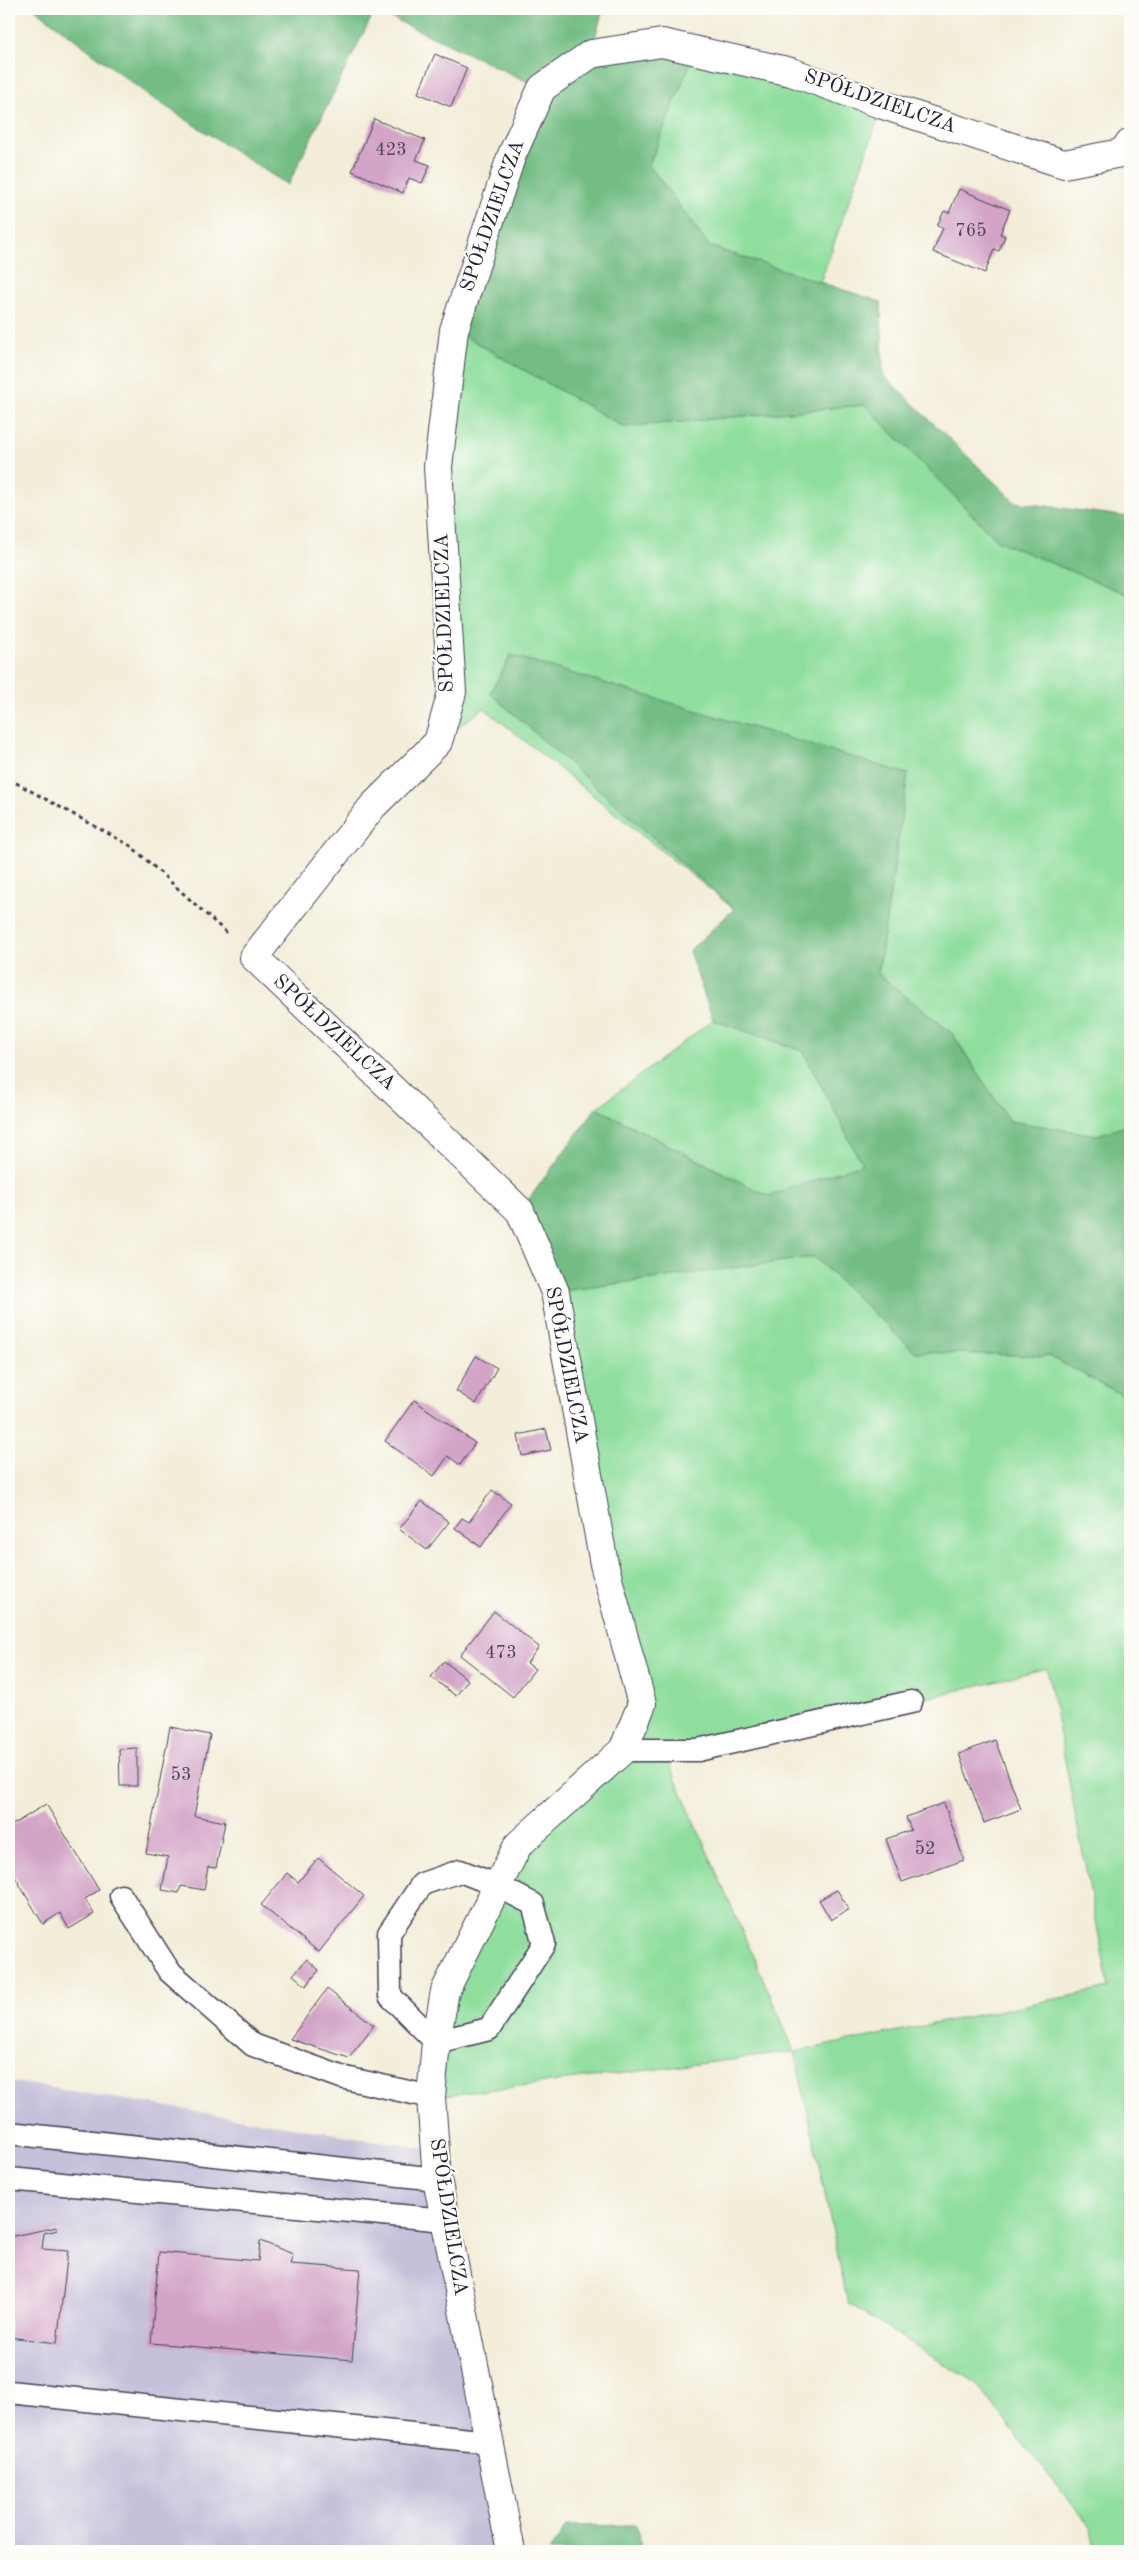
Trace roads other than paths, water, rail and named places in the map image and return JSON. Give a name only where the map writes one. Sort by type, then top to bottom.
[{"type":"street","name":"SPÓŁDZIELCZA","points":[[511,2551],[437,2179],[431,2097],[436,2042],[445,1991],[496,1884],[518,1845],[623,1750],[642,1704],[604,1564],[556,1292],[520,1211],[254,957],[373,806],[438,742],[452,692],[438,467],[454,330],[511,157],[542,88],[591,54],[662,43],[791,72],[884,105],[1064,164],[1122,153],[1130,143]]},
{"type":"lane","points":[[623,1750],[698,1750],[911,1702]]},
{"type":"lane","points":[[460,1871],[496,1884],[533,1904],[544,1944],[489,2030],[436,2042],[390,1996],[389,1933],[422,1884],[460,1871]]},
{"type":"lane","points":[[121,1896],[169,1971],[253,2045],[341,2077],[431,2097]]},
{"type":"lane","points":[[9,2132],[437,2179]]},
{"type":"lane","points":[[9,2178],[445,2220]]},
{"type":"lane","points":[[9,2392],[489,2442]]}]
